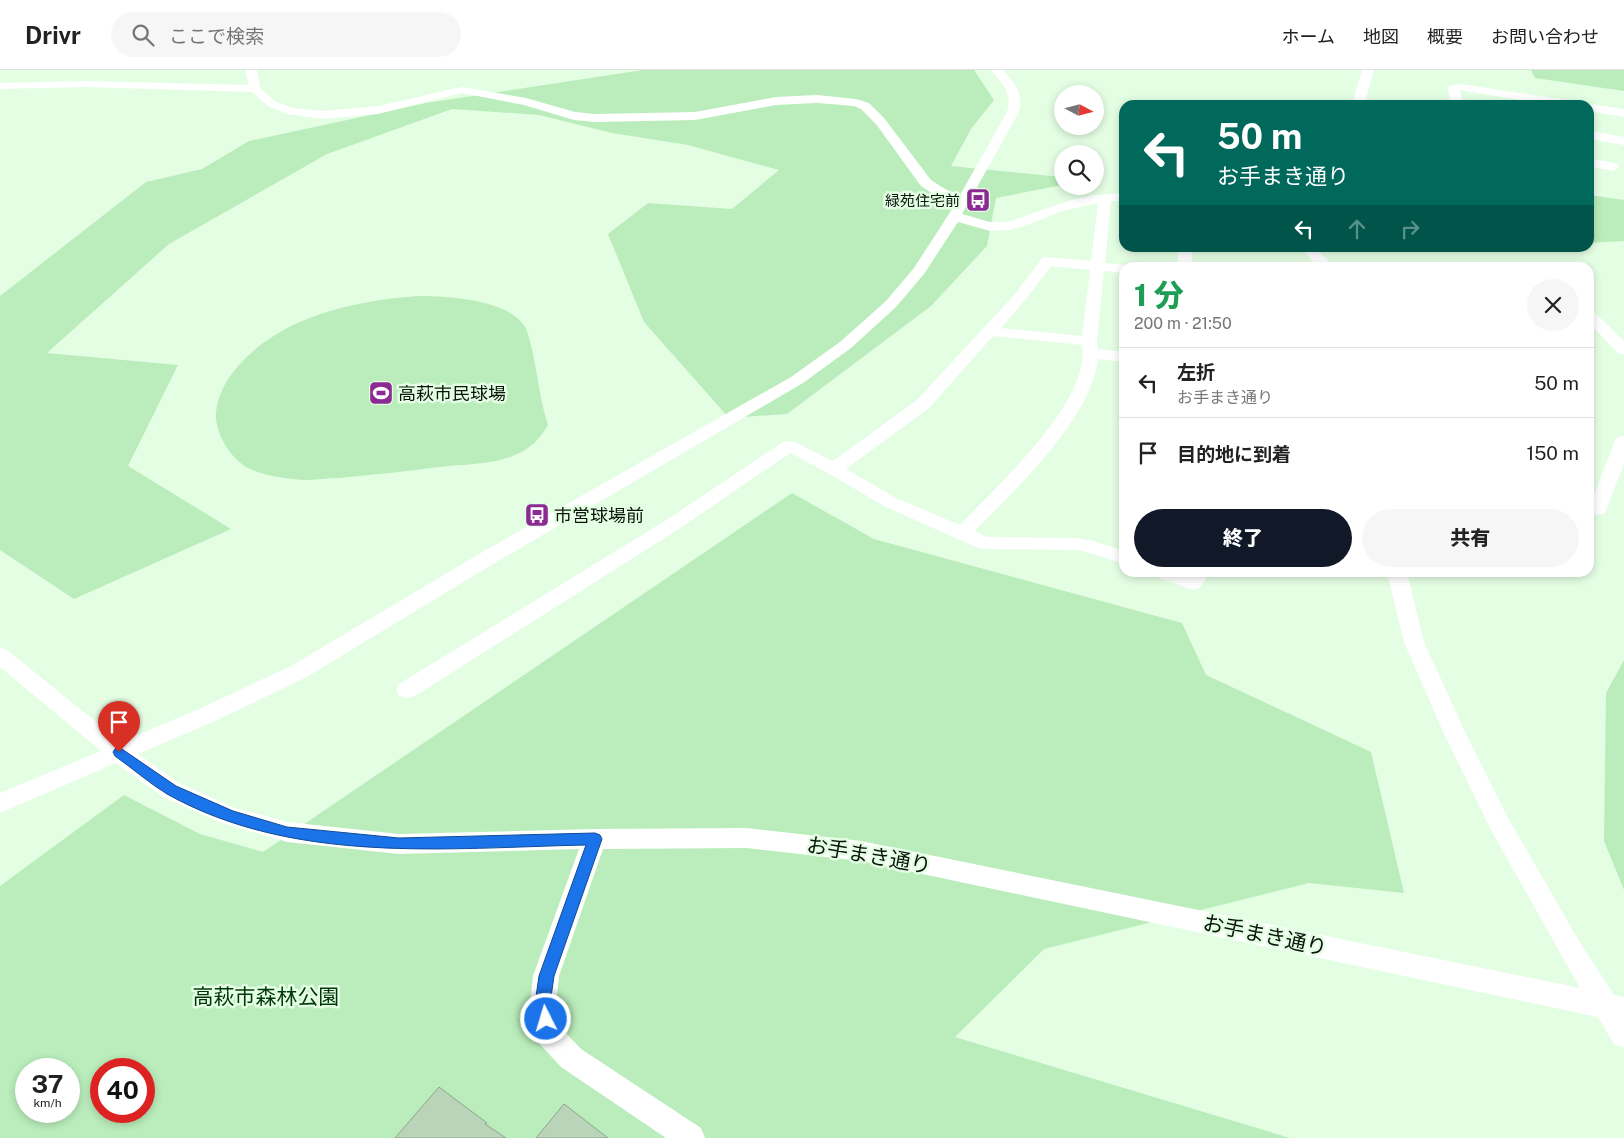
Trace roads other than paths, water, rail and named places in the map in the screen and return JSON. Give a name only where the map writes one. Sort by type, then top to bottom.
[{"type":"street","points":[[251,70],[255,90]]},
{"type":"street","points":[[0,802],[208,716],[298,672],[477,564],[797,380],[834,355],[892,304],[937,246],[1015,106],[1015,94],[997,70]]},
{"type":"street","points":[[1359,100],[1368,70]]},
{"type":"street","points":[[0,86],[86,84],[255,90],[272,104],[291,111],[323,115],[378,110],[462,90],[526,102],[574,116],[595,118],[695,116],[760,102],[817,99],[856,103],[865,106],[880,121],[926,183],[940,192],[977,223],[1001,227],[1031,220],[1047,211],[1062,206],[1119,198]]},
{"type":"street","points":[[1455,100],[1454,88],[1460,87],[1541,100]]},
{"type":"street","points":[[1594,109],[1624,113]]},
{"type":"street","points":[[1594,136],[1624,141]]},
{"type":"street","points":[[1594,163],[1613,167]]},
{"type":"street","points":[[962,534],[1048,442],[1081,392],[1088,375],[1096,266],[1105,199]]},
{"type":"street","points":[[1312,252],[1322,262]]},
{"type":"street","points":[[834,469],[923,404],[1021,296],[1047,261],[1119,268]]},
{"type":"street","points":[[1594,319],[1624,350]]},
{"type":"street","points":[[988,331],[1090,347],[1119,356]]},
{"type":"street","points":[[1594,510],[1596,510],[1624,441]]},
{"type":"street","points":[[407,690],[667,528],[789,446],[834,469],[890,502],[985,543],[1076,544],[1093,547],[1119,556]]},
{"type":"street","points":[[1177,577],[1193,583],[1197,577]]},
{"type":"street","points":[[1398,577],[1414,642],[1455,734],[1499,823],[1570,949],[1624,1035]]},
{"type":"street","name":"お手まき通り","points":[[0,655],[119,752],[171,790],[230,816],[287,832],[399,844],[595,839],[747,838],[861,851],[1624,1010]]},
{"type":"street","points":[[595,839],[546,976],[543,1004],[550,1034],[572,1058],[691,1138]]},
{"type":"place","name":"緑苑住宅前","points":[[978,200]]},
{"type":"place","name":"高萩市民球場","points":[[381,393]]},
{"type":"place","name":"市営球場前","points":[[537,515]]},
{"type":"park label","name":"高萩市森林公園","points":[[266,996]]}]
